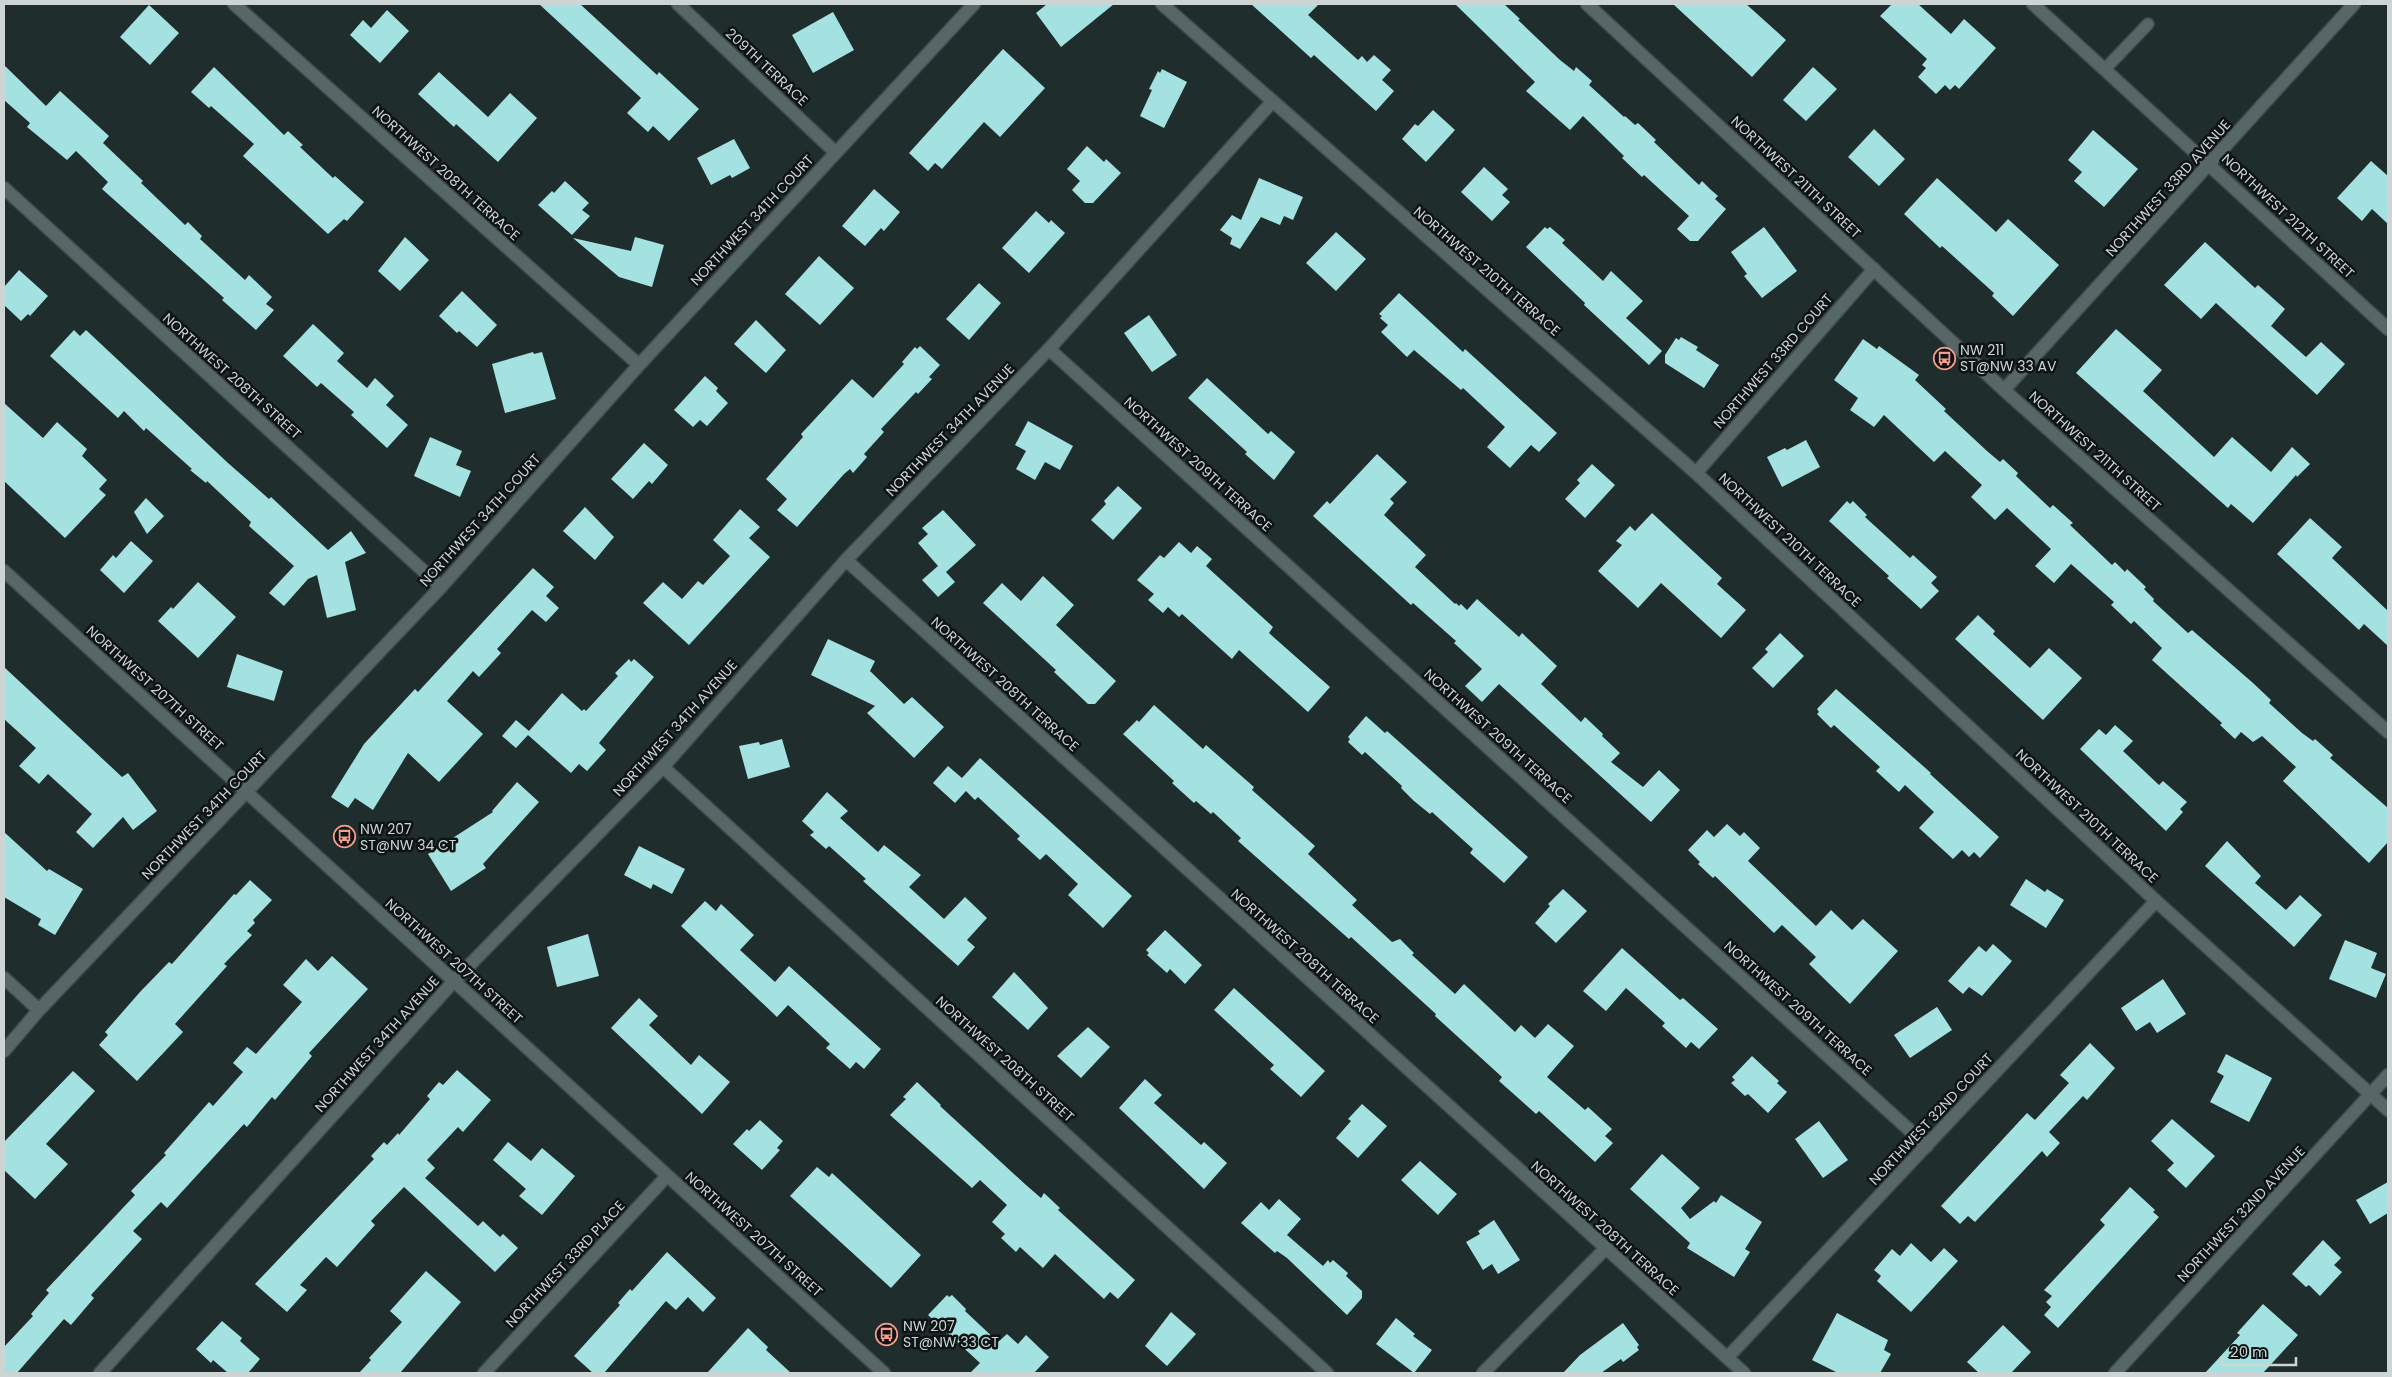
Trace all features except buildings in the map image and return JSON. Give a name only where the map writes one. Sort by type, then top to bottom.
[{"type":"street","name":"NORTHWEST 208TH TERRACE","points":[[234,4],[639,365]]},
{"type":"street","name":"209TH TERRACE","points":[[678,4],[835,152]]},
{"type":"street","name":"NORTHWEST 34TH COURT","points":[[4,1051],[39,1010],[441,587],[639,365],[974,4]]},
{"type":"street","name":"NORTHWEST 210TH TERRACE","points":[[1162,4],[1696,473],[2156,901],[2388,1110]]},
{"type":"street","name":"NORTHWEST 211TH STREET","points":[[1586,4],[2004,390],[2388,732]]},
{"type":"street","name":"NORTHWEST 212TH STREET","points":[[2033,4],[2210,164],[2388,329]]},
{"type":"street","name":"NORTHWEST 33RD AVENUE","points":[[2004,390],[2354,4]]},
{"type":"street","name":"NORTHWEST 34TH AVENUE","points":[[100,1373],[454,981],[663,767],[846,560],[1049,350],[1272,102]]},
{"type":"street","name":"NORTHWEST 208TH STREET","points":[[4,188],[441,587]]},
{"type":"street","name":"NORTHWEST 33RD COURT","points":[[1696,473],[1874,270]]},
{"type":"street","name":"NORTHWEST 209TH TERRACE","points":[[1049,350],[1927,1146]]},
{"type":"street","name":"NORTHWEST 208TH TERRACE","points":[[846,560],[1744,1373]]},
{"type":"street","name":"NORTHWEST 207TH STREET","points":[[4,571],[668,1176],[876,1371]]},
{"type":"street","name":"NORTHWEST 208TH STREET","points":[[663,767],[1327,1373]]},
{"type":"street","name":"NORTHWEST 32ND COURT","points":[[1727,1358],[2156,901]]},
{"type":"street","points":[[4,978],[39,1010]]},
{"type":"street","name":"NORTHWEST 32ND AVENUE","points":[[2115,1373],[2388,1075]]},
{"type":"street","name":"NORTHWEST 33RD PLACE","points":[[484,1373],[668,1176]]},
{"type":"street","points":[[1482,1373],[1605,1249]]},
{"type":"lane","points":[[2105,69],[2148,24]]},
{"type":"place","name":"NW 211 ST@NW 33 AV","points":[[1944,358]]},
{"type":"place","name":"NW 207 ST@NW 34 CT","points":[[344,837]]},
{"type":"place","name":"NW 207 ST@NW 33 CT","points":[[887,1334]]}]
